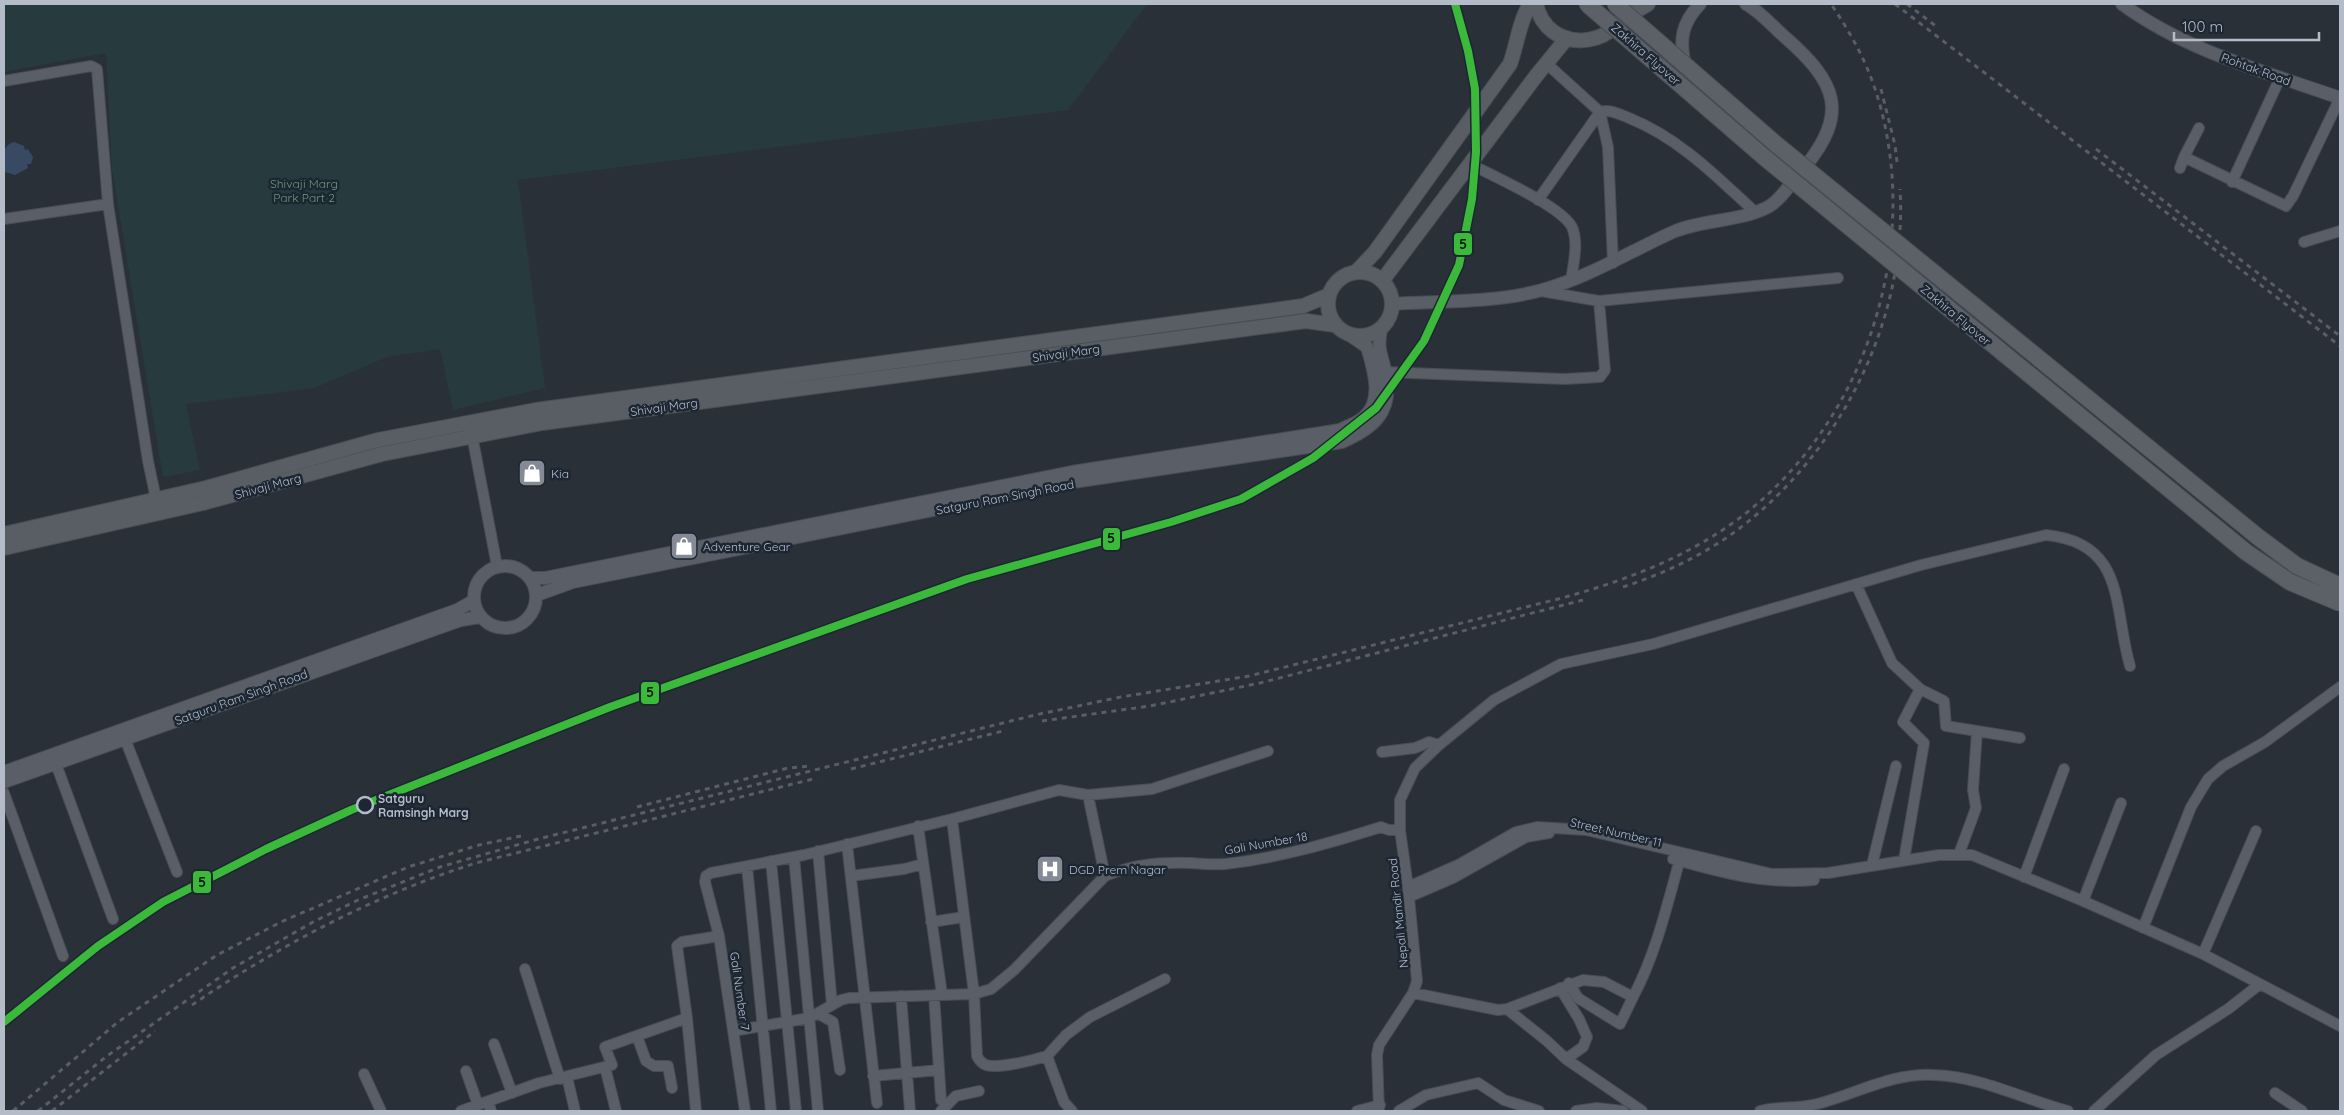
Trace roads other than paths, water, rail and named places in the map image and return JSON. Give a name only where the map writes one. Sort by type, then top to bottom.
[{"type":"main road","points":[[1356,272],[1375,252],[1510,64],[1525,12],[1530,4]]},
{"type":"main road","points":[[1536,4],[1544,22],[1554,32],[1567,38],[1592,40],[1614,29],[1622,20],[1648,4]]},
{"type":"main road","name":"Zakhira Flyover","points":[[1587,4],[1772,164],[2246,552],[2290,582],[2340,604]]},
{"type":"main road","name":"Zakhira Flyover","points":[[1615,4],[1777,145],[2258,537],[2297,566],[2340,586]]},
{"type":"main road","points":[[1622,20],[1629,4]]},
{"type":"main road","points":[[1382,281],[1536,76],[1567,38]]},
{"type":"main road","points":[[1356,272],[1370,274],[1382,281],[1389,291],[1392,304],[1389,317],[1381,329],[1366,336],[1348,334],[1335,325],[1328,310],[1329,295],[1335,284],[1344,276],[1356,272]]},
{"type":"main road","name":"Shivaji Marg","points":[[4,548],[204,503],[559,406],[1303,306],[1329,295]]},
{"type":"main road","name":"Shivaji Marg","points":[[4,534],[156,499],[378,440],[542,423],[1306,321],[1335,325]]},
{"type":"street","points":[[1685,65],[1681,47],[1682,33],[1687,21],[1700,4]]},
{"type":"street","points":[[1392,304],[1494,298],[1541,291],[1571,281],[1613,263],[1674,232],[1691,226],[1755,212],[1775,202],[1824,139],[1829,123],[1832,96],[1821,73],[1808,57],[1746,4]]},
{"type":"street","name":"Rohtak Road","points":[[2122,4],[2177,36],[2227,59],[2340,98]]},
{"type":"street","points":[[1547,64],[1600,112],[1608,147],[1613,263]]},
{"type":"street","points":[[4,81],[91,66],[97,69],[108,204],[148,461],[156,499]]},
{"type":"street","points":[[2232,182],[2280,78]]},
{"type":"street","points":[[2184,157],[2232,182],[2286,206],[2294,196],[2340,98]]},
{"type":"street","points":[[1600,112],[1614,112],[1640,122],[1676,143],[1755,212]]},
{"type":"street","points":[[1538,200],[1600,112]]},
{"type":"street","points":[[2180,168],[2199,128]]},
{"type":"street","points":[[1470,164],[1538,200],[1560,214],[1572,227],[1575,244],[1571,281]]},
{"type":"street","points":[[4,219],[108,204]]},
{"type":"street","points":[[2304,242],[2340,231]]},
{"type":"street","points":[[1541,291],[1599,301],[1838,278]]},
{"type":"street","points":[[1385,372],[1565,379],[1600,377],[1605,370],[1599,301]]},
{"type":"street","name":"Satguru Ram Singh Road","points":[[537,595],[572,582],[1073,482],[1342,442],[1360,434],[1375,423],[1386,406],[1385,372],[1378,346],[1381,329]]},
{"type":"street","name":"Satguru Ram Singh Road","points":[[530,578],[545,578],[1072,472],[1340,430],[1365,417],[1374,402],[1376,378],[1367,347],[1348,334]]},
{"type":"street","points":[[470,429],[497,566]]},
{"type":"street","name":"Nepali Mandir Road","points":[[1379,1108],[1377,1055],[1379,1045],[1413,993],[1417,981],[1409,892],[1400,830],[1400,800],[1416,768],[1439,745],[1494,700],[1561,664],[1653,644],[1856,584],[2028,538],[2046,535],[2060,537],[2088,548],[2107,568],[2115,591],[2121,636],[2130,666]]},
{"type":"street","points":[[497,566],[509,566],[521,570],[530,578],[537,595],[534,610],[526,621],[513,628],[495,627],[480,617],[473,601],[475,586],[483,573],[497,566]]},
{"type":"street","points":[[1856,584],[1892,663],[1920,689],[1944,701],[1946,726],[2020,738]]},
{"type":"street","name":"Satguru Ram Singh Road","points":[[4,772],[457,610],[473,601]]},
{"type":"street","name":"Satguru Ram Singh Road","points":[[4,782],[452,624],[480,617]]},
{"type":"street","points":[[2143,928],[2191,807],[2208,779],[2223,766],[2264,742],[2340,687]]},
{"type":"street","points":[[1904,860],[1924,743],[1903,722],[1920,689]]},
{"type":"street","points":[[1959,854],[1976,808],[1973,790],[1977,731]]},
{"type":"street","points":[[125,739],[177,872]]},
{"type":"street","points":[[1382,752],[1415,748],[1429,742],[1439,745]]},
{"type":"street","points":[[771,1111],[747,866],[794,857],[952,819],[1059,790],[1088,795],[1152,789],[1268,751]]},
{"type":"street","points":[[56,764],[113,919]]},
{"type":"street","points":[[1872,865],[1896,766]]},
{"type":"street","points":[[2024,877],[2064,769]]},
{"type":"street","points":[[4,793],[63,956]]},
{"type":"street","points":[[733,1031],[808,1018],[819,1014],[845,998],[974,994],[991,989],[1014,970],[1105,876],[1088,795]]},
{"type":"street","points":[[2083,901],[2121,803]]},
{"type":"street","points":[[952,819],[974,994],[978,1056],[980,1061],[989,1066],[1047,1056],[1066,1035],[1090,1017],[1165,979]]},
{"type":"street","points":[[918,826],[931,922],[938,994],[941,1100]]},
{"type":"street","name":"Gali Number 18","points":[[1105,876],[1135,865],[1166,862],[1223,864],[1297,852],[1381,827],[1389,830],[1400,830]]},
{"type":"street","name":"Street Number 11","points":[[1409,892],[1516,832],[1529,828],[1558,827],[1586,830],[1680,857],[1763,873],[1828,873],[1904,860],[1959,854],[1979,857],[2203,954],[2340,1026]]},
{"type":"street","points":[[2203,954],[2256,831]]},
{"type":"street","points":[[847,844],[876,1103]]},
{"type":"street","points":[[818,851],[832,1005]]},
{"type":"street","points":[[794,857],[818,1111]]},
{"type":"street","points":[[1565,986],[1578,998],[1620,1024],[1642,981],[1662,922],[1680,857]]},
{"type":"street","points":[[771,861],[796,1111]]},
{"type":"street","points":[[851,876],[904,869],[923,864]]},
{"type":"street","name":"Gali Number 7","points":[[745,1111],[719,936],[705,882],[706,876],[711,873],[747,866]]},
{"type":"street","points":[[931,922],[964,917]]},
{"type":"street","points":[[696,1111],[688,1018],[677,946],[682,942],[719,936]]},
{"type":"street","points":[[525,969],[575,1111]]},
{"type":"street","points":[[1413,993],[1487,1008],[1506,1009],[1583,980],[1604,982],[1633,997]]},
{"type":"street","points":[[2099,1110],[2156,1055],[2222,1014],[2260,984]]},
{"type":"street","points":[[1565,986],[1587,1038],[1583,1048],[1566,1059]]},
{"type":"street","points":[[901,996],[910,1111]]},
{"type":"street","points":[[1506,1009],[1547,1041],[1566,1059],[1642,1111]]},
{"type":"street","points":[[819,1014],[833,1022],[840,1070]]},
{"type":"street","points":[[461,1111],[486,1106],[512,1092],[539,1083],[612,1065],[605,1047],[688,1018]]},
{"type":"street","points":[[637,1036],[646,1061],[654,1066],[668,1066],[672,1088]]},
{"type":"street","points":[[494,1044],[512,1092]]},
{"type":"street","points":[[1047,1056],[1064,1102],[1072,1111]]},
{"type":"street","points":[[605,1067],[616,1111]]},
{"type":"street","points":[[874,1076],[939,1070]]},
{"type":"street","points":[[466,1071],[486,1106]]},
{"type":"street","points":[[364,1074],[381,1111]]},
{"type":"street","points":[[1760,1111],[1808,1106],[1884,1081],[1935,1074],[1989,1084],[2068,1111]]},
{"type":"street","points":[[1399,1111],[1426,1095],[1478,1083],[1504,1100],[1539,1111]]},
{"type":"street","points":[[941,1111],[956,1096],[979,1091]]},
{"type":"street","points":[[2275,1093],[2302,1111]]},
{"type":"street","points":[[1357,1111],[1379,1108]]},
{"type":"street","points":[[1576,1111],[1597,1108],[1623,1111]]},
{"type":"water","points":[[14,142],[24,146],[25,150],[28,149],[33,157],[31,164],[27,164],[28,168],[15,175],[5,172],[3,163],[7,146]]},
{"type":"railway","points":[[38,1111],[107,1056],[233,968],[313,922],[358,900],[440,867],[538,839],[1035,715],[1121,697],[1249,676],[1558,599],[1641,572],[1694,547],[1719,532],[1743,516],[1765,497],[1804,456],[1836,410],[1861,359],[1879,305],[1890,250],[1893,193],[1887,137],[1873,83],[1865,62],[1831,4]]},
{"type":"railway","points":[[1895,4],[2340,346]]},
{"type":"railway","points":[[1907,4],[1937,27]]},
{"type":"railway","points":[[1881,89],[1895,145],[1897,162]]},
{"type":"railway","points":[[2096,149],[2340,336]]},
{"type":"railway","points":[[1623,587],[1678,565],[1704,552],[1729,536],[1768,505],[1802,468],[1833,428],[1858,384],[1878,337],[1892,289],[1899,239],[1900,189]]},
{"type":"railway","points":[[1042,721],[1150,706],[1260,683],[1583,600]]},
{"type":"railway","points":[[851,769],[1003,731]]},
{"type":"railway","points":[[637,807],[788,768],[810,766]]},
{"type":"railway","points":[[192,1005],[294,942],[365,906],[438,876],[476,863],[817,778]]},
{"type":"railway","points":[[13,1111],[118,1022],[217,955],[281,922],[408,867],[479,845],[521,836]]},
{"type":"railway","points":[[52,1111],[155,1031]]},
{"type":"place","name":"Kia","points":[[532,473]]},
{"type":"place","name":"Adventure Gear","points":[[684,546]]},
{"type":"place","name":"Satguru Ramsingh Marg","points":[[365,805]]},
{"type":"place","name":"DGD Prem Nagar","points":[[1050,869]]},
{"type":"park label","name":"Shivaji Marg Park Part 2","points":[[304,190]]}]
